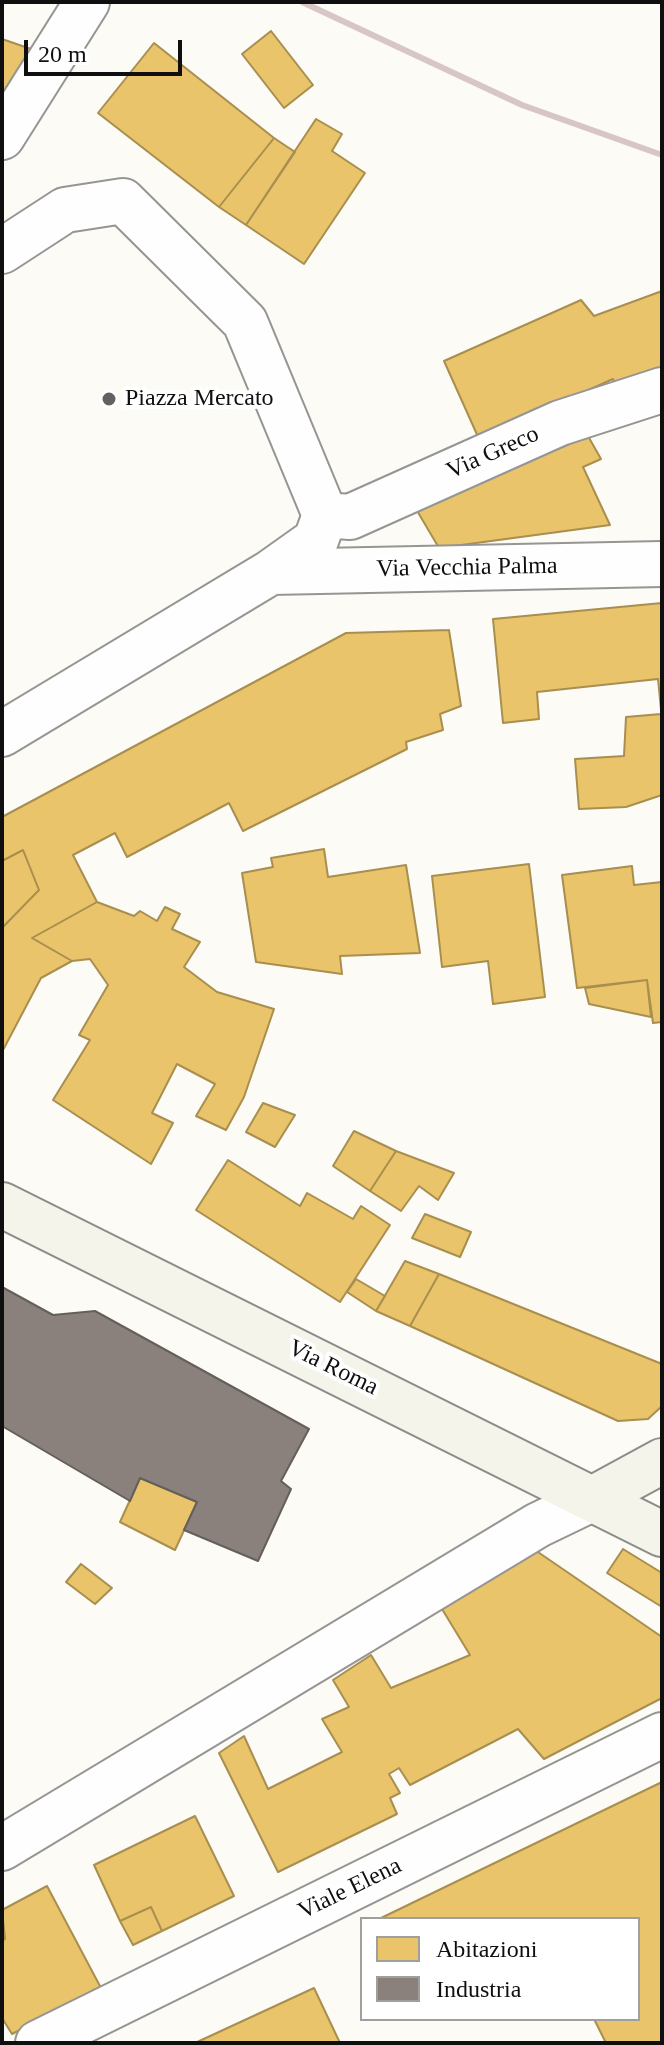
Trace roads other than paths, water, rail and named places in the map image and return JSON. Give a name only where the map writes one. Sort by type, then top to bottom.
[{"type":"main road","name":"Via Roma","points":[[2,1205],[662,1534]]},
{"type":"main road","points":[[594,1498],[662,1461]]},
{"type":"street","points":[[2,137],[87,2]]},
{"type":"street","points":[[2,251],[65,210],[123,201],[245,322],[325,515],[316,540],[271,572],[2,734]]},
{"type":"street","name":"Via Greco","points":[[325,515],[350,517],[560,423],[662,390]]},
{"type":"street","name":"Via Vecchia Palma","points":[[271,572],[662,564]]},
{"type":"street","points":[[2,1848],[538,1525],[594,1498]]},
{"type":"street","name":"Viale Elena","points":[[38,2043],[662,1735]]},
{"type":"railway","points":[[302,2],[522,105],[662,155]]},
{"type":"place","name":"Piazza Mercato","points":[[109,399]]}]
